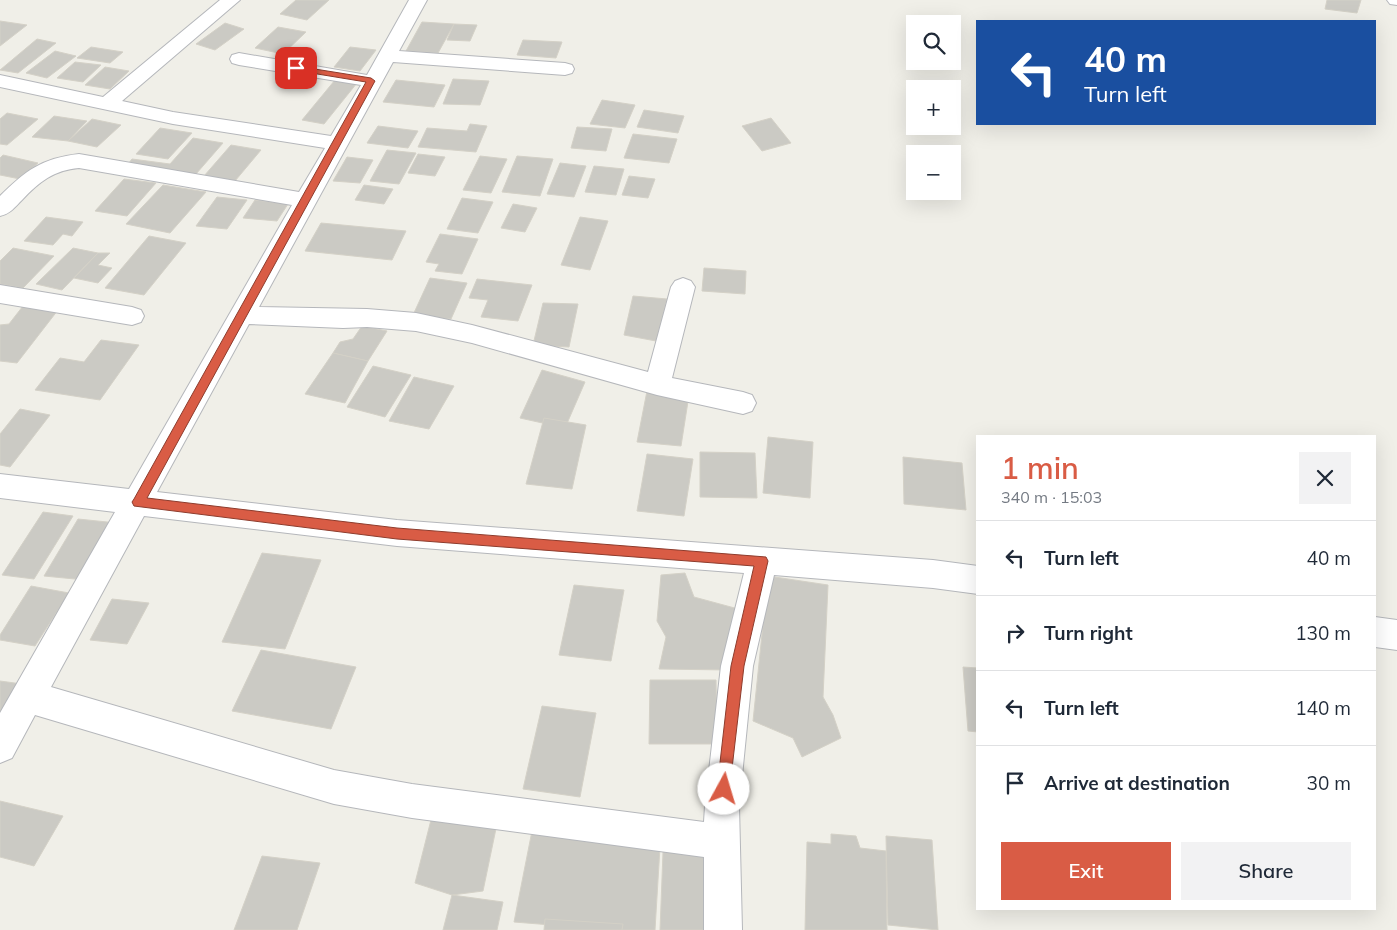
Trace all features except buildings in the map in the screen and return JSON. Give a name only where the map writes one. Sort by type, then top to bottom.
[{"type":"street","points":[[106,104],[231,0]]},
{"type":"street","points":[[0,746],[418,0]]},
{"type":"street","points":[[385,56],[565,69]]},
{"type":"street","points":[[239,59],[371,81]]},
{"type":"street","points":[[0,81],[173,118],[337,143]]},
{"type":"street","points":[[0,209],[36,174],[62,162],[79,161],[305,200]]},
{"type":"street","points":[[657,385],[684,287]]},
{"type":"street","points":[[0,294],[132,316]]},
{"type":"street","points":[[242,315],[343,319],[367,318],[416,322],[472,334],[657,385],[744,403]]},
{"type":"street","points":[[0,486],[397,533],[933,574],[976,580]]},
{"type":"street","points":[[723,930],[722,806],[737,666],[762,561]]},
{"type":"street","points":[[1376,632],[1397,635]]},
{"type":"street","points":[[28,697],[334,787],[412,801],[722,842]]},
{"type":"route","points":[[296,68],[371,81],[138,502],[397,533],[762,561],[737,666],[724,789]]}]
